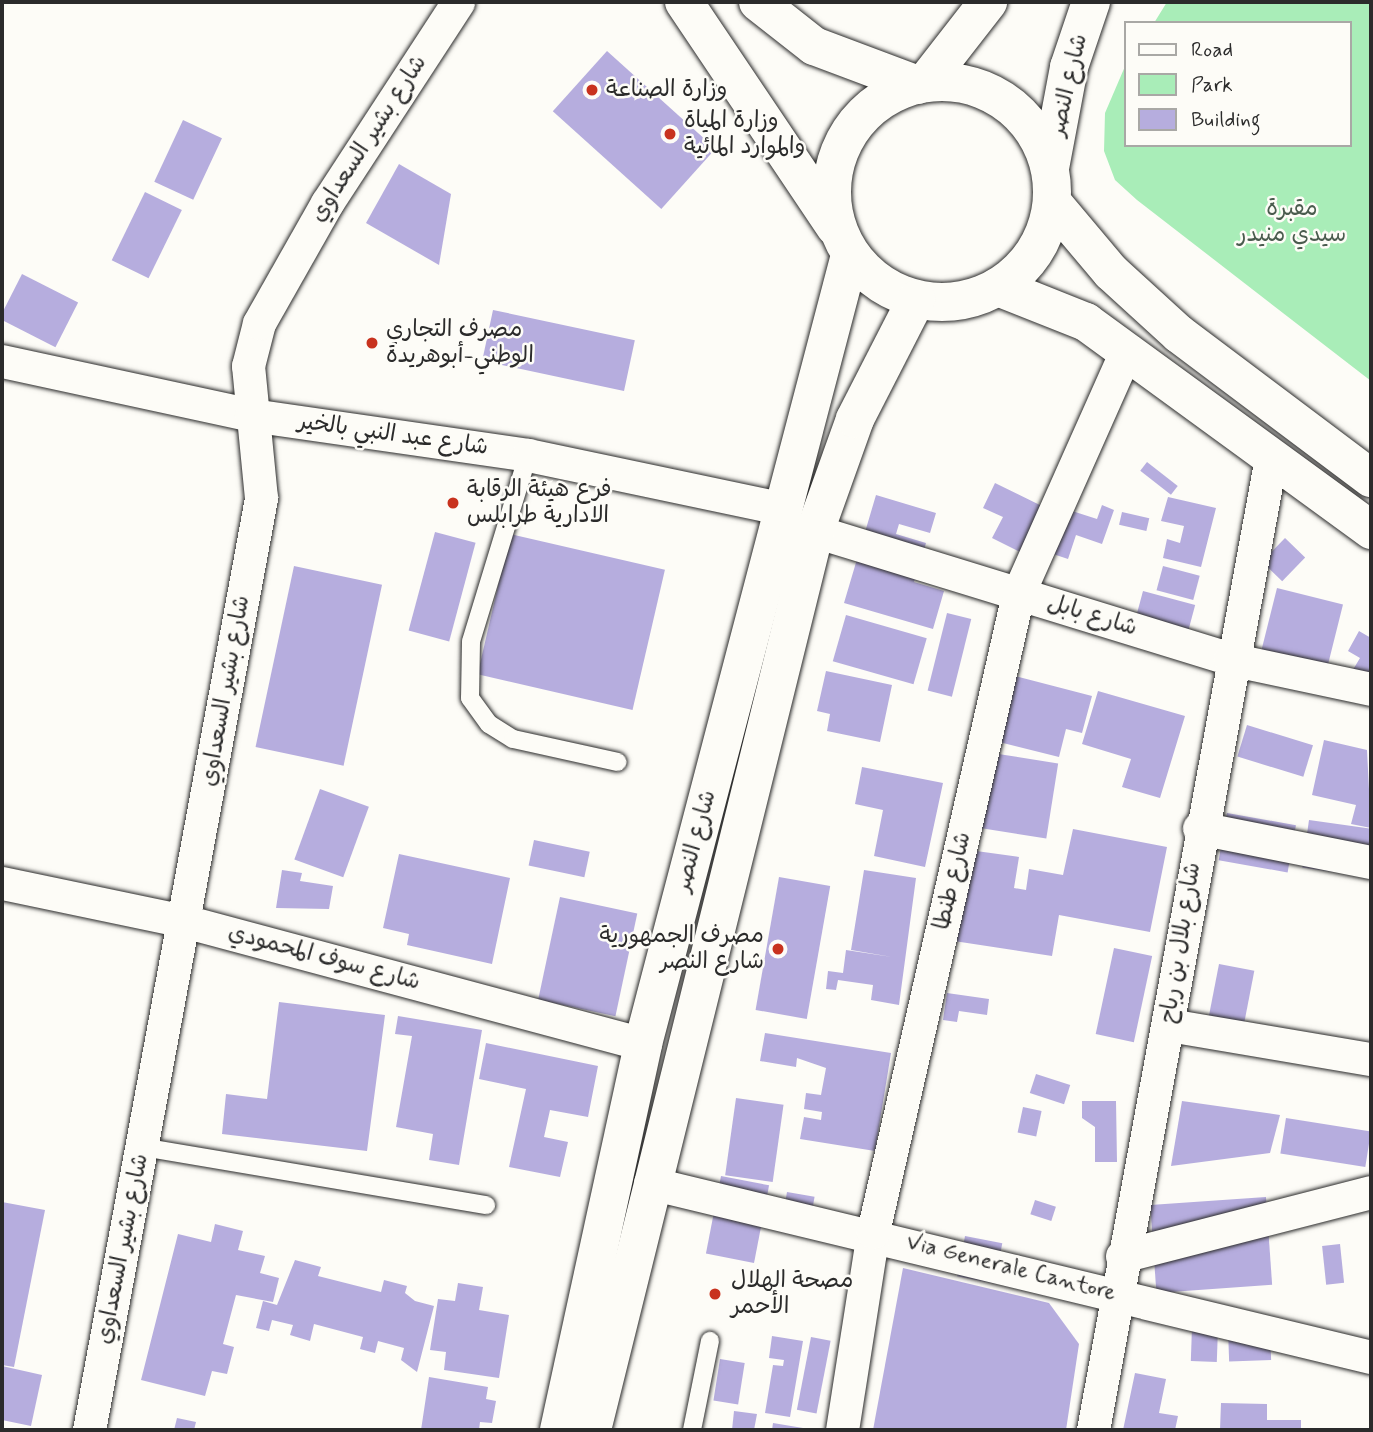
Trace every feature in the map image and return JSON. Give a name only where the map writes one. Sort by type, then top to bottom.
[{"type":"main road","points":[[684,2],[868,275],[916,300],[944,303],[998,287],[1025,264],[1043,235],[1051,185]]},
{"type":"main road","points":[[758,2],[814,46],[922,84],[959,83],[999,99],[1038,138],[1051,185],[1111,272],[1179,334],[1371,478]]},
{"type":"main road","points":[[845,244],[832,180],[845,141],[870,109],[922,84],[988,2]]},
{"type":"main road","name":"شارع النصر","points":[[1051,185],[1069,67],[1090,2]]},
{"type":"main road","name":"شارع النصر","points":[[585,1430],[643,1044],[783,509],[845,244]]},
{"type":"main road","points":[[998,287],[1086,322],[1371,530]]},
{"type":"main road","name":"شارع النصر","points":[[585,1430],[815,531],[855,419],[916,300]]},
{"type":"street","name":"شارع بشير السعداوي","points":[[89,1430],[261,498],[248,366],[259,323],[327,203],[458,2]]},
{"type":"street","name":"شارع طنطا","points":[[842,1430],[873,1232],[1018,594],[1126,351]]},
{"type":"street","name":"شارع عبد النبي بالخير","points":[[2,361],[251,415],[528,455],[783,509]]},
{"type":"street","name":"شارع بلال بن رباح","points":[[1093,1430],[1122,1256],[1169,1025],[1199,828],[1271,457]]},
{"type":"street","name":"شارع بابل","points":[[815,531],[1230,659],[1371,689]]},
{"type":"street","points":[[1199,828],[1371,862]]},
{"type":"street","name":"شارع سوف المحمودي","points":[[2,883],[184,921],[643,1044]]},
{"type":"street","points":[[1169,1025],[1371,1059]]},
{"type":"street","name":"Via Generale Cantore","points":[[650,1183],[873,1232],[1371,1357]]},
{"type":"street","points":[[1122,1256],[1371,1192]]},
{"type":"lane","points":[[528,455],[471,642],[470,698],[489,724],[513,739],[618,762]]},
{"type":"lane","points":[[142,1147],[486,1205]]},
{"type":"lane","points":[[692,1430],[710,1341]]},
{"type":"green space","name":"مقبرة سيدي منيدر","points":[[1167,2],[1371,2],[1371,381],[1137,200],[1115,180],[1104,151],[1105,113],[1124,69],[1124,147],[1352,147],[1352,21],[1155,21]]},
{"type":"building","points":[[607,51],[715,149],[661,209],[553,111]]},
{"type":"building","points":[[183,120],[222,138],[193,200],[154,182]]},
{"type":"building","points":[[399,164],[451,194],[439,265],[366,223]]},
{"type":"building","points":[[145,192],[182,210],[149,278],[112,260]]},
{"type":"building","points":[[22,274],[78,303],[55,347],[2,320],[2,313]]},
{"type":"building","points":[[493,310],[635,340],[624,391],[482,361]]},
{"type":"building","points":[[1147,462],[1178,486],[1171,495],[1140,471]]},
{"type":"building","points":[[995,483],[1048,509],[1026,555],[992,538],[1003,517],[983,508]]},
{"type":"building","points":[[876,495],[936,513],[930,533],[899,524],[896,534],[926,543],[914,582],[944,591],[933,629],[844,603]]},
{"type":"building","points":[[1168,497],[1216,508],[1201,567],[1163,558],[1167,539],[1180,543],[1184,526],[1161,521]]},
{"type":"building","points":[[1102,505],[1114,510],[1102,544],[1076,535],[1068,559],[1053,554],[1069,510],[1097,519]]},
{"type":"building","points":[[1122,512],[1149,518],[1146,531],[1119,525]]},
{"type":"building","points":[[435,532],[476,543],[449,641],[409,631]]},
{"type":"building","points":[[510,534],[665,570],[633,710],[478,674]]},
{"type":"building","points":[[1285,538],[1305,557],[1282,581],[1262,562]]},
{"type":"building","points":[[294,566],[382,585],[344,766],[256,747]]},
{"type":"building","points":[[1163,566],[1200,576],[1193,600],[1157,590]]},
{"type":"building","points":[[1277,588],[1343,604],[1325,677],[1259,661]]},
{"type":"building","points":[[1143,591],[1195,605],[1187,635],[1135,621]]},
{"type":"building","points":[[947,613],[971,619],[952,697],[928,691]]},
{"type":"building","points":[[846,615],[927,638],[914,684],[833,661]]},
{"type":"building","points":[[1359,631],[1371,638],[1371,692],[1345,683],[1360,658],[1348,651]]},
{"type":"building","points":[[826,671],[892,685],[880,742],[827,731],[830,714],[817,711]]},
{"type":"building","points":[[1007,674],[1092,696],[1082,733],[1066,729],[1059,757],[991,740]]},
{"type":"building","points":[[1098,691],[1185,716],[1160,798],[1122,787],[1131,759],[1082,744]]},
{"type":"building","points":[[1247,725],[1313,745],[1303,777],[1237,757]]},
{"type":"building","points":[[1324,740],[1367,750],[1371,828],[1351,824],[1356,805],[1312,795]]},
{"type":"building","points":[[992,753],[1058,763],[1046,839],[980,828]]},
{"type":"building","points":[[862,767],[943,783],[925,867],[874,856],[883,810],[855,804]]},
{"type":"building","points":[[320,789],[369,807],[343,877],[294,859]]},
{"type":"building","points":[[1227,813],[1296,825],[1288,872],[1219,860]]},
{"type":"building","points":[[1309,820],[1371,829],[1365,876],[1302,868]]},
{"type":"building","points":[[1073,829],[1167,847],[1150,932],[1059,915],[1052,956],[954,941],[969,850],[1019,857],[1014,888],[1026,890],[1029,869],[1063,875]]},
{"type":"building","points":[[534,840],[590,852],[584,877],[529,865]]},
{"type":"building","points":[[399,854],[510,878],[492,964],[407,945],[409,934],[383,928]]},
{"type":"building","points":[[282,870],[302,873],[300,881],[333,886],[329,909],[276,908]]},
{"type":"building","points":[[864,870],[916,878],[899,1005],[871,1000],[873,985],[838,980],[836,990],[826,989],[828,971],[843,973],[846,950],[892,957],[851,950]]},
{"type":"building","points":[[779,877],[830,886],[807,1019],[756,1010]]},
{"type":"building","points":[[560,897],[637,913],[615,1016],[538,1000]]},
{"type":"building","points":[[1114,948],[1152,956],[1134,1042],[1096,1034]]},
{"type":"building","points":[[1219,964],[1254,971],[1244,1025],[1209,1018]]},
{"type":"building","points":[[947,993],[989,999],[987,1015],[959,1011],[957,1022],[943,1020]]},
{"type":"building","points":[[279,1002],[385,1015],[367,1151],[222,1134],[226,1094],[267,1099]]},
{"type":"building","points":[[398,1016],[482,1030],[459,1165],[429,1160],[433,1134],[396,1127],[412,1036],[395,1034]]},
{"type":"building","points":[[765,1033],[891,1053],[875,1151],[800,1139],[804,1117],[821,1120],[822,1112],[804,1109],[806,1093],[821,1095],[826,1068],[797,1058],[796,1067],[760,1061]]},
{"type":"building","points":[[486,1043],[598,1066],[588,1117],[550,1110],[544,1137],[568,1142],[560,1177],[509,1167],[526,1089],[479,1079]]},
{"type":"building","points":[[1036,1074],[1070,1085],[1064,1104],[1030,1093]]},
{"type":"building","points":[[736,1098],[784,1105],[773,1182],[725,1175]]},
{"type":"building","points":[[1082,1101],[1116,1101],[1117,1162],[1095,1162],[1095,1127],[1082,1118]]},
{"type":"building","points":[[1182,1101],[1280,1115],[1270,1153],[1171,1166]]},
{"type":"building","points":[[1023,1107],[1042,1111],[1036,1136],[1018,1132]]},
{"type":"building","points":[[1286,1118],[1371,1131],[1365,1167],[1280,1154]]},
{"type":"building","points":[[721,1176],[769,1185],[754,1263],[706,1254]]},
{"type":"building","points":[[787,1192],[815,1197],[808,1232],[781,1227]]},
{"type":"building","points":[[1266,1197],[1272,1285],[1156,1293],[1150,1205]]},
{"type":"building","points":[[1035,1200],[1056,1207],[1051,1221],[1030,1214]]},
{"type":"building","points":[[2,1202],[45,1210],[14,1367],[2,1365]]},
{"type":"building","points":[[215,1224],[243,1231],[238,1250],[265,1256],[260,1273],[279,1278],[273,1302],[236,1295],[223,1344],[234,1347],[227,1374],[212,1371],[205,1396],[141,1380],[178,1234],[211,1242]]},
{"type":"building","points":[[965,1236],[1002,1243],[994,1283],[957,1276]]},
{"type":"building","points":[[1340,1244],[1344,1283],[1326,1285],[1322,1246]]},
{"type":"building","points":[[295,1260],[321,1267],[318,1276],[381,1292],[384,1280],[407,1286],[405,1293],[415,1301],[434,1306],[417,1372],[401,1360],[404,1348],[378,1341],[375,1353],[360,1349],[363,1337],[314,1324],[310,1341],[290,1335],[293,1325],[272,1320],[269,1331],[256,1328],[263,1301],[277,1305]]},
{"type":"building","points":[[903,1268],[1049,1303],[1079,1344],[1066,1430],[873,1430]]},
{"type":"building","points":[[458,1283],[483,1287],[479,1310],[509,1315],[499,1378],[444,1370],[446,1352],[430,1350],[438,1299],[455,1301]]},
{"type":"building","points":[[1192,1327],[1218,1328],[1217,1362],[1191,1361]]},
{"type":"building","points":[[1270,1328],[1271,1360],[1229,1361],[1228,1329]]},
{"type":"building","points":[[772,1336],[803,1341],[790,1417],[765,1413],[773,1365],[783,1366],[784,1360],[769,1358]]},
{"type":"building","points":[[811,1337],[831,1341],[817,1413],[797,1410]]},
{"type":"building","points":[[720,1359],[745,1363],[738,1404],[713,1400]]},
{"type":"building","points":[[2,1366],[42,1375],[31,1426],[2,1420]]},
{"type":"building","points":[[1135,1373],[1166,1379],[1159,1413],[1178,1416],[1175,1430],[1123,1430]]},
{"type":"building","points":[[429,1377],[488,1387],[486,1399],[496,1401],[492,1423],[480,1422],[479,1430],[421,1430]]},
{"type":"building","points":[[1221,1403],[1267,1404],[1267,1420],[1301,1420],[1301,1430],[1220,1430]]},
{"type":"building","points":[[734,1411],[757,1414],[754,1430],[732,1430]]},
{"type":"building","points":[[177,1418],[196,1422],[194,1430],[174,1430]]},
{"type":"building","points":[[773,1423],[809,1429],[809,1430],[772,1430]]},
{"type":"place","name":"وزارة الصناعة","points":[[592,90]]},
{"type":"place","name":"وزارة المياة والموارد المائية","points":[[670,134]]},
{"type":"place","name":"مصرف التجاري الوطني-أبوهريدة","points":[[372,343]]},
{"type":"place","name":"فرع هيئة الرقابة الادارية طرابلس","points":[[453,503]]},
{"type":"place","name":"مصرف الجمهورية شارع النصر","points":[[778,949]]},
{"type":"place","name":"مصحة الهلال الأحمر","points":[[715,1294]]}]
